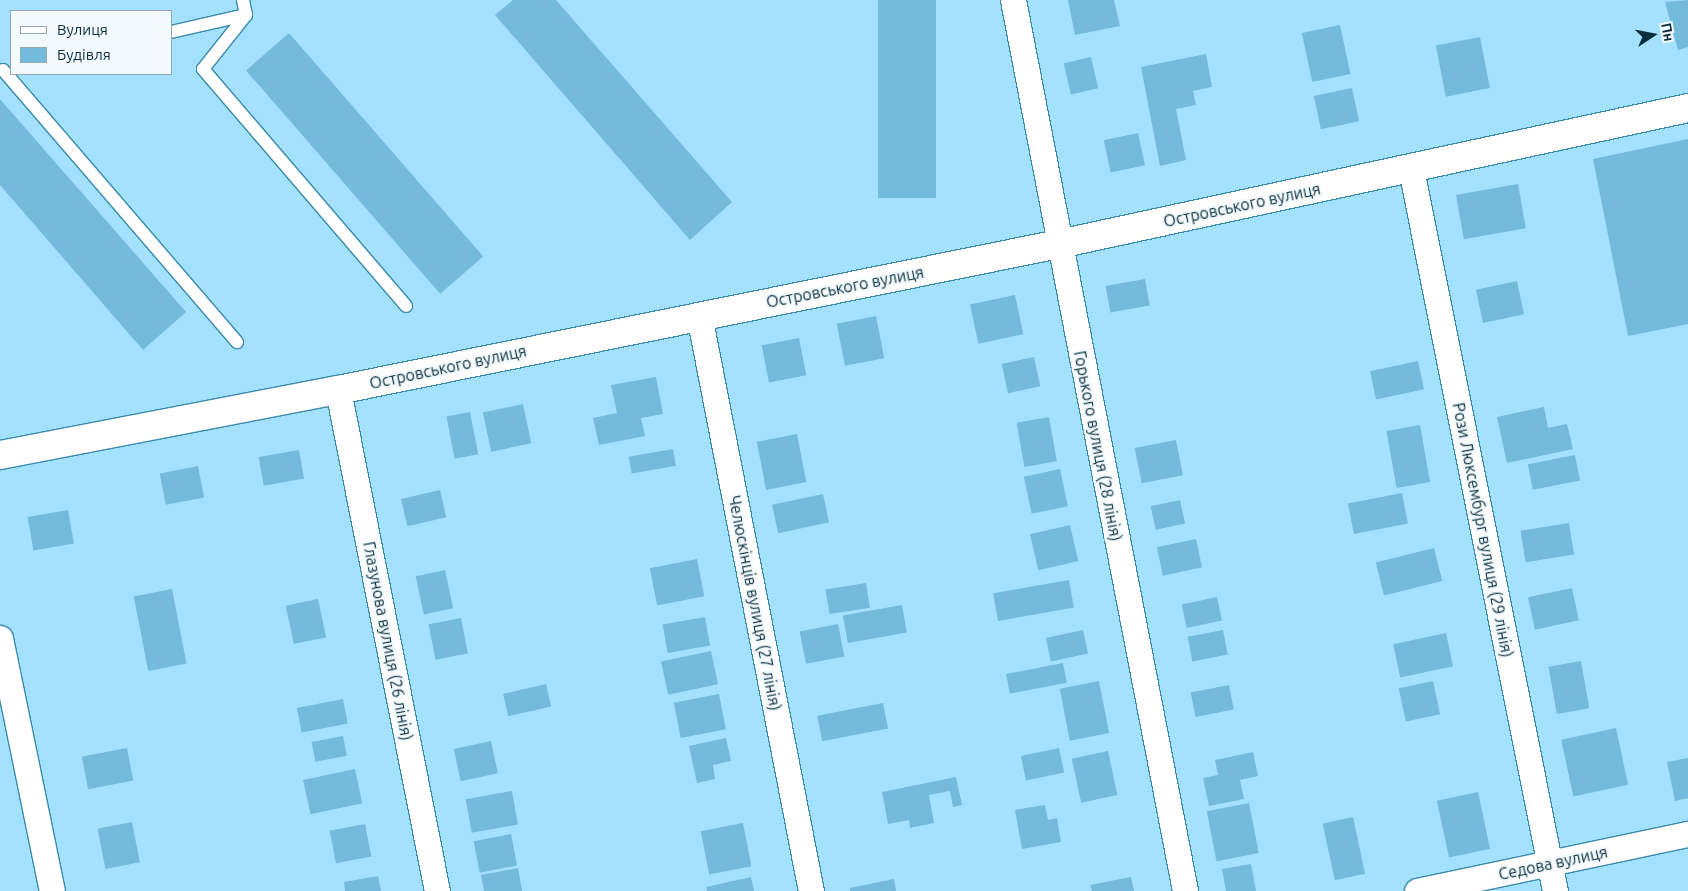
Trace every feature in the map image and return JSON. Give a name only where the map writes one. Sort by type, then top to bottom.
[{"type":"street","name":"Горького вулиця (28 лiнiя)","points":[[1013,0],[1185,891]]},
{"type":"street","name":"Островського вулиця","points":[[0,455],[338,390],[699,315],[1059,244],[1688,108]]},
{"type":"street","name":"Рози Люксембург вулиця (29 лiнiя)","points":[[1411,169],[1555,891]]},
{"type":"street","name":"Челюскінців вулиця (27 лiнiя)","points":[[699,315],[810,891]]},
{"type":"street","name":"Глазунова вулиця (26 лiнiя)","points":[[338,390],[437,891]]},
{"type":"street","points":[[0,638],[52,891]]},
{"type":"street","name":"Седова вулиця","points":[[1417,891],[1688,834]]},
{"type":"lane","points":[[243,0],[246,15]]},
{"type":"lane","points":[[172,32],[246,15]]},
{"type":"lane","points":[[246,15],[202,69],[406,306]]},
{"type":"lane","points":[[10,75],[237,342]]},
{"type":"building","points":[[513,0],[556,0],[732,202],[690,240],[495,15]]},
{"type":"building","points":[[878,0],[936,0],[936,198],[878,198]]},
{"type":"building","points":[[1068,0],[1114,0],[1120,26],[1075,35]]},
{"type":"building","points":[[1688,0],[1688,47],[1678,50],[1665,2]]},
{"type":"building","points":[[1340,25],[1350,74],[1312,82],[1302,33]]},
{"type":"building","points":[[289,33],[483,256],[440,294],[246,70]]},
{"type":"building","points":[[1480,37],[1490,88],[1446,97],[1436,46]]},
{"type":"building","points":[[1206,54],[1212,87],[1193,91],[1196,105],[1176,109],[1186,160],[1160,166],[1141,67]]},
{"type":"building","points":[[1091,57],[1098,88],[1071,94],[1064,63]]},
{"type":"building","points":[[1352,88],[1359,121],[1321,129],[1314,96]]},
{"type":"building","points":[[0,99],[186,312],[143,350],[0,185]]},
{"type":"building","points":[[1138,133],[1145,165],[1111,173],[1104,140]]},
{"type":"building","points":[[1688,139],[1688,324],[1628,336],[1593,159]]},
{"type":"building","points":[[1518,184],[1526,228],[1464,239],[1456,195]]},
{"type":"building","points":[[1145,279],[1150,306],[1110,313],[1106,286]]},
{"type":"building","points":[[1517,281],[1524,314],[1483,323],[1476,290]]},
{"type":"building","points":[[1015,295],[1023,334],[978,344],[970,305]]},
{"type":"building","points":[[876,316],[884,358],[845,366],[837,324]]},
{"type":"building","points":[[799,338],[806,375],[769,383],[762,345]]},
{"type":"building","points":[[1034,357],[1040,386],[1008,393],[1002,364]]},
{"type":"building","points":[[1418,361],[1424,389],[1376,400],[1370,371]]},
{"type":"building","points":[[656,377],[663,414],[641,418],[645,436],[599,445],[593,418],[617,413],[611,385]]},
{"type":"building","points":[[523,404],[531,443],[491,452],[483,413]]},
{"type":"building","points":[[1544,407],[1548,428],[1567,424],[1573,449],[1507,463],[1497,417]]},
{"type":"building","points":[[470,412],[478,454],[455,459],[446,417]]},
{"type":"building","points":[[1049,417],[1057,461],[1024,467],[1017,423]]},
{"type":"building","points":[[1420,425],[1430,482],[1397,488],[1387,431]]},
{"type":"building","points":[[797,434],[806,482],[766,490],[757,442]]},
{"type":"building","points":[[1176,440],[1183,475],[1142,483],[1135,448]]},
{"type":"building","points":[[673,449],[676,466],[632,474],[629,457]]},
{"type":"building","points":[[299,450],[304,479],[264,486],[259,457]]},
{"type":"building","points":[[1575,455],[1580,481],[1533,490],[1528,464]]},
{"type":"building","points":[[198,466],[204,497],[166,505],[160,473]]},
{"type":"building","points":[[1060,469],[1068,506],[1032,514],[1024,477]]},
{"type":"building","points":[[440,490],[446,517],[407,526],[401,499]]},
{"type":"building","points":[[1402,493],[1408,523],[1354,534],[1348,503]]},
{"type":"building","points":[[823,494],[829,522],[778,533],[772,505]]},
{"type":"building","points":[[1180,500],[1185,523],[1156,530],[1151,506]]},
{"type":"building","points":[[68,510],[74,543],[34,551],[28,517]]},
{"type":"building","points":[[1569,523],[1574,555],[1526,562],[1521,531]]},
{"type":"building","points":[[1070,525],[1078,561],[1038,570],[1030,534]]},
{"type":"building","points":[[1196,539],[1202,567],[1163,576],[1157,547]]},
{"type":"building","points":[[1434,548],[1442,581],[1384,596],[1376,563]]},
{"type":"building","points":[[697,559],[704,596],[657,605],[650,568]]},
{"type":"building","points":[[445,570],[453,608],[424,614],[416,576]]},
{"type":"building","points":[[1069,580],[1074,608],[998,621],[993,593]]},
{"type":"building","points":[[866,583],[870,608],[829,614],[826,589]]},
{"type":"building","points":[[1572,588],[1579,620],[1535,630],[1528,597]]},
{"type":"building","points":[[172,589],[187,664],[148,671],[134,596]]},
{"type":"building","points":[[1217,597],[1222,620],[1187,628],[1182,604]]},
{"type":"building","points":[[318,599],[326,637],[294,644],[286,606]]},
{"type":"building","points":[[902,605],[907,633],[848,643],[843,615]]},
{"type":"building","points":[[705,617],[710,646],[668,653],[663,624]]},
{"type":"building","points":[[461,618],[468,653],[435,660],[429,624]]},
{"type":"building","points":[[838,624],[844,656],[806,664],[800,631]]},
{"type":"building","points":[[1083,630],[1088,653],[1051,661],[1046,638]]},
{"type":"building","points":[[1223,630],[1228,655],[1192,661],[1188,637]]},
{"type":"building","points":[[1446,633],[1453,666],[1400,677],[1393,644]]},
{"type":"building","points":[[711,651],[718,684],[668,695],[661,662]]},
{"type":"building","points":[[1581,661],[1589,708],[1557,714],[1549,667]]},
{"type":"building","points":[[1063,663],[1067,683],[1010,694],[1006,674]]},
{"type":"building","points":[[1099,681],[1109,733],[1070,741],[1060,689]]},
{"type":"building","points":[[1433,681],[1440,714],[1406,722],[1399,688]]},
{"type":"building","points":[[546,684],[551,706],[508,716],[503,694]]},
{"type":"building","points":[[1229,685],[1234,710],[1195,717],[1191,692]]},
{"type":"building","points":[[719,694],[726,729],[681,738],[674,703]]},
{"type":"building","points":[[343,699],[348,724],[302,733],[297,708]]},
{"type":"building","points":[[883,703],[888,729],[822,741],[817,716]]},
{"type":"building","points":[[1616,728],[1628,785],[1573,796],[1561,740]]},
{"type":"building","points":[[343,736],[347,756],[315,762],[312,742]]},
{"type":"building","points":[[726,738],[731,761],[713,765],[715,779],[697,783],[689,746]]},
{"type":"building","points":[[491,741],[498,773],[461,781],[454,749]]},
{"type":"building","points":[[127,748],[133,780],[88,789],[82,757]]},
{"type":"building","points":[[1059,748],[1064,772],[1026,781],[1021,756]]},
{"type":"building","points":[[1108,751],[1117,795],[1081,803],[1072,759]]},
{"type":"building","points":[[1253,752],[1258,776],[1240,780],[1244,799],[1209,806],[1203,778],[1218,775],[1215,760]]},
{"type":"building","points":[[1688,758],[1688,798],[1675,801],[1667,762]]},
{"type":"building","points":[[355,769],[362,803],[310,814],[303,780]]},
{"type":"building","points":[[956,777],[962,805],[953,807],[950,791],[929,795],[934,823],[910,828],[909,820],[888,824],[882,792]]},
{"type":"building","points":[[512,791],[518,824],[472,833],[466,799]]},
{"type":"building","points":[[1478,792],[1490,849],[1449,857],[1437,801]]},
{"type":"building","points":[[1249,803],[1259,853],[1217,861],[1207,811]]},
{"type":"building","points":[[1045,805],[1048,820],[1057,818],[1061,842],[1022,849],[1015,810]]},
{"type":"building","points":[[1353,817],[1365,874],[1335,880],[1323,823]]},
{"type":"building","points":[[132,822],[140,862],[105,869],[98,829]]},
{"type":"building","points":[[743,823],[751,866],[709,874],[701,831]]},
{"type":"building","points":[[365,824],[371,856],[336,863],[330,831]]},
{"type":"building","points":[[511,834],[517,865],[480,873],[474,841]]},
{"type":"building","points":[[1251,864],[1256,891],[1226,891],[1222,869]]},
{"type":"building","points":[[518,868],[522,891],[484,891],[481,875]]},
{"type":"building","points":[[378,876],[381,891],[345,891],[344,882]]},
{"type":"building","points":[[751,877],[754,891],[707,891],[706,887]]},
{"type":"building","points":[[1131,877],[1134,891],[1092,891],[1090,885]]},
{"type":"building","points":[[894,879],[896,891],[850,891],[850,888]]}]
